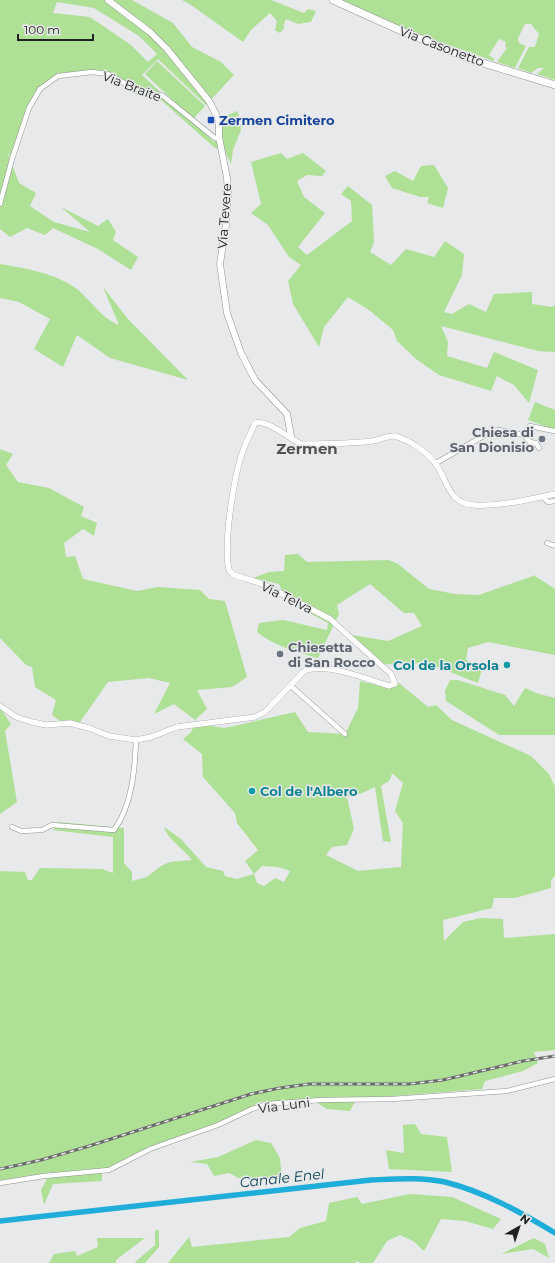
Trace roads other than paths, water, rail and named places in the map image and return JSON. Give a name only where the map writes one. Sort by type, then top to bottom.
[{"type":"main road","name":"Via Tevere","points":[[108,0],[150,32],[167,49],[204,95],[219,120],[219,139],[227,186],[226,224],[220,264],[227,313],[241,353],[255,380],[287,414],[291,436]]},
{"type":"main road","name":"Via Casonetto","points":[[332,0],[404,32],[473,60],[555,85]]},
{"type":"street","name":"Via Braite","points":[[0,204],[12,159],[29,108],[40,89],[58,76],[92,72],[108,74],[131,87],[163,96],[215,138],[219,139]]},
{"type":"street","name":"Via Telva","points":[[0,706],[16,717],[39,724],[46,725],[70,723],[89,728],[109,736],[136,740],[151,737],[177,727],[255,717],[265,712],[304,671],[311,668],[341,671],[389,686],[394,684],[391,674],[330,619],[260,583],[234,575],[229,570],[228,549],[233,496],[243,451],[255,423],[262,423],[291,436]]},
{"type":"street","points":[[524,435],[530,426],[554,432]]},
{"type":"street","points":[[436,463],[492,431],[500,430],[524,435],[530,442],[536,443],[539,448]]},
{"type":"street","points":[[291,436],[297,442],[302,444],[373,441],[394,436],[409,442],[436,463],[450,493],[460,501],[473,505],[507,503],[555,494]]},
{"type":"street","points":[[543,497],[548,502],[555,501]]},
{"type":"street","points":[[547,543],[555,546]]},
{"type":"street","points":[[291,686],[345,734]]},
{"type":"street","points":[[12,827],[21,831],[42,830],[52,824],[114,830],[126,807],[136,740]]},
{"type":"street","name":"Via Luni","points":[[0,1183],[44,1176],[109,1170],[150,1149],[218,1125],[252,1109],[268,1104],[321,1100],[392,1099],[506,1091],[555,1079]]},
{"type":"waterway","name":"Canale Enel","points":[[0,1221],[371,1180],[417,1179],[436,1180],[474,1191],[515,1210],[555,1233]]},
{"type":"railway","points":[[0,1169],[41,1160],[86,1147],[251,1094],[280,1088],[309,1084],[409,1084],[443,1080],[523,1061],[555,1056]]},
{"type":"place","name":"Zermen Cimitero","points":[[211,120]]},
{"type":"place","name":"Chiesa di San Dionisio","points":[[542,439]]},
{"type":"place","name":"Chiesetta di San Rocco","points":[[280,654]]},
{"type":"place","name":"Col de la Orsola","points":[[507,665]]},
{"type":"place","name":"Col de l'Albero","points":[[252,791]]},
{"type":"district","name":"Zermen","points":[[307,449]]}]
